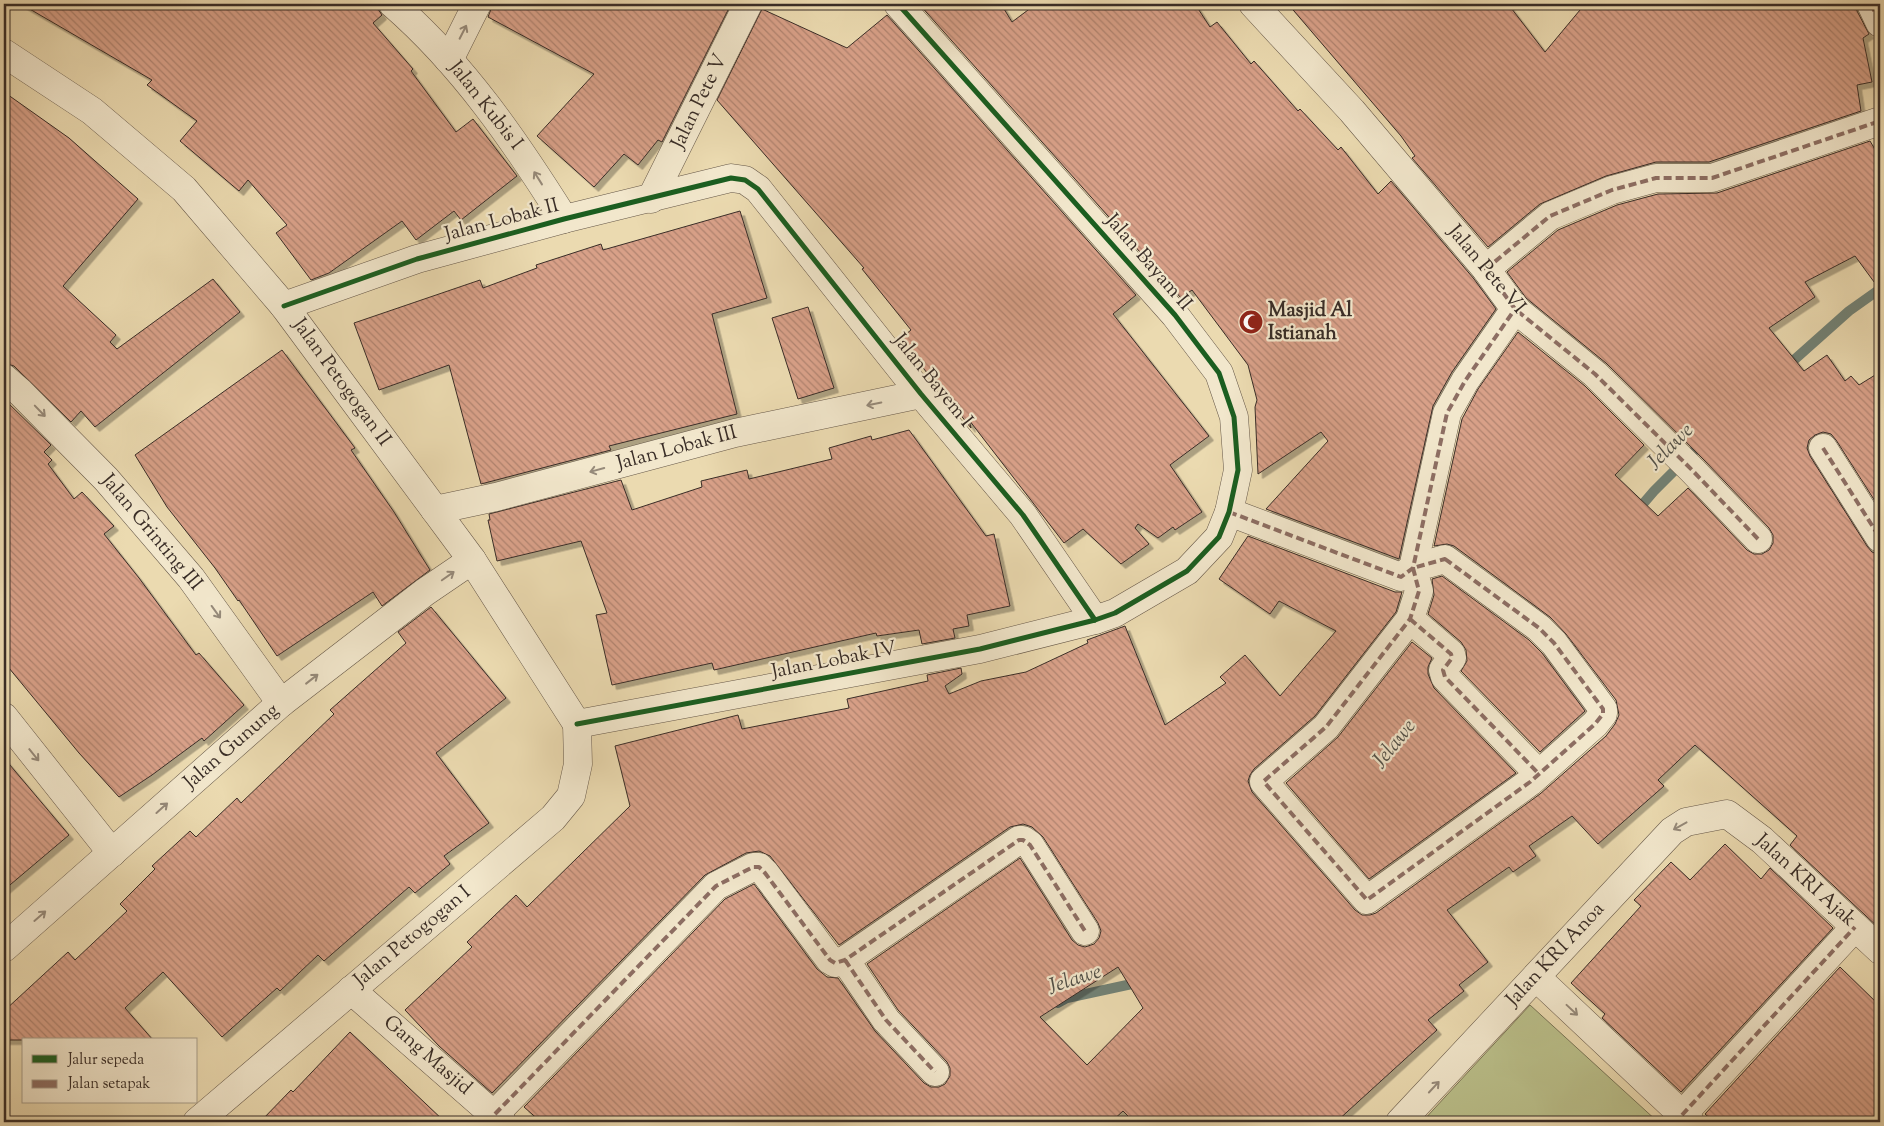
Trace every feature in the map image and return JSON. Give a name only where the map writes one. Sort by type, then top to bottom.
[{"type":"street","name":"Jalan Kubis I","points":[[393,4],[449,60],[477,93],[522,153],[564,219]]},
{"type":"street","points":[[449,60],[477,4]]},
{"type":"street","name":"Jalan Pete V","points":[[651,199],[748,4]]},
{"type":"street","name":"Jalan Bayam II","points":[[898,4],[1175,315],[1219,374],[1234,418],[1238,470],[1229,512],[1219,537],[1187,571],[1115,613],[1095,620]]},
{"type":"street","name":"Jalan Pete VI","points":[[1253,4],[1352,111],[1486,269],[1516,309],[1595,374],[1665,442],[1758,539]]},
{"type":"street","points":[[1871,4],[1880,23]]},
{"type":"street","name":"Jalan Petogogan II","points":[[4,53],[92,111],[184,189],[284,306],[472,560],[577,724]]},
{"type":"street","points":[[1486,269],[1550,216],[1612,190],[1656,178],[1712,178],[1880,121]]},
{"type":"street","name":"Jalan Lobak II","points":[[284,306],[417,259],[564,219],[731,178]]},
{"type":"street","name":"Jalan Bayem I","points":[[731,178],[745,180],[758,188],[921,394],[1023,515],[1095,620]]},
{"type":"street","points":[[1229,512],[1401,577],[1413,568],[1445,559],[1534,624],[1554,643],[1604,710],[1595,724],[1530,782],[1367,900],[1264,781],[1326,727],[1410,619],[1419,591],[1413,568],[1447,413],[1465,381],[1516,309]]},
{"type":"street","name":"Jalan Grinting III","points":[[4,378],[106,480],[191,578],[282,703]]},
{"type":"street","name":"Jalan Lobak III","points":[[435,510],[496,497],[735,433],[921,394]]},
{"type":"street","points":[[1823,448],[1880,538]]},
{"type":"street","name":"Jalan Gunung","points":[[4,948],[282,703],[425,592],[472,560]]},
{"type":"street","points":[[1410,619],[1451,654],[1452,658],[1443,670],[1445,677],[1539,774]]},
{"type":"street","name":"Jalan Lobak IV","points":[[577,724],[980,649],[1095,620]]},
{"type":"street","points":[[4,717],[112,853]]},
{"type":"street","name":"Jalan Petogogan I","points":[[197,1122],[553,818],[571,796],[578,764],[577,724]]},
{"type":"street","name":"Jalan KRI Ajak","points":[[1727,814],[1762,840],[1880,950]]},
{"type":"street","name":"Jalan KRI Anoa","points":[[1400,1122],[1672,830],[1693,820],[1727,814]]},
{"type":"street","points":[[499,1118],[716,886],[753,867],[759,867],[765,873],[830,960],[835,963],[846,960],[1019,840],[1023,840],[1030,845],[1085,931]]},
{"type":"street","points":[[1536,977],[1686,1118],[1855,927]]},
{"type":"street","points":[[846,960],[886,1020],[935,1072]]},
{"type":"street","name":"Gang Masjid","points":[[351,990],[499,1118]]},
{"type":"green space","points":[[1530,1005],[1658,1122],[1422,1122]]},
{"type":"building","points":[[21,4],[378,4],[378,9],[382,15],[373,23],[413,69],[411,71],[456,132],[473,119],[517,176],[461,220],[454,211],[416,240],[402,221],[329,273],[311,280],[276,233],[287,225],[248,180],[239,191],[180,141],[197,121],[147,85],[152,80]]},
{"type":"building","points":[[493,4],[731,4],[662,142],[658,140],[638,165],[624,154],[594,187],[537,136],[594,74],[488,17]]},
{"type":"building","points":[[919,4],[1001,4],[1012,22],[1036,4],[1195,4],[1210,27],[1217,22],[1251,64],[1254,61],[1298,111],[1300,109],[1338,150],[1341,147],[1378,194],[1391,181],[1474,279],[1496,309],[1452,372],[1433,406],[1399,559],[1266,509],[1328,441],[1321,432],[1258,474],[1255,407],[1257,400],[1248,365],[1192,290],[1181,298]]},
{"type":"building","points":[[1288,4],[1508,4],[1545,52],[1585,4],[1856,4],[1857,11],[1869,34],[1863,38],[1872,82],[1857,85],[1861,111],[1709,162],[1656,162],[1606,176],[1540,204],[1488,247],[1412,158],[1415,156],[1401,136]]},
{"type":"building","points":[[762,9],[847,48],[887,15],[1136,295],[1113,314],[1209,436],[1170,465],[1202,512],[1175,530],[1173,527],[1158,538],[1138,524],[1135,528],[1149,544],[1121,564],[1083,529],[1064,543],[969,420],[971,428],[900,339],[911,330],[862,269],[864,268],[717,100]]},
{"type":"building","points":[[4,92],[69,138],[138,199],[63,286],[116,335],[110,342],[117,349],[213,279],[240,312],[95,427],[81,411],[71,422],[14,366],[4,363]]},
{"type":"building","points":[[1870,141],[1880,158],[1880,290],[1855,256],[1805,282],[1815,297],[1769,328],[1804,371],[1827,355],[1845,381],[1851,376],[1859,385],[1880,372],[1880,509],[1831,434],[1823,432],[1815,435],[1809,440],[1807,448],[1810,456],[1867,546],[1872,552],[1880,554],[1880,929],[1790,845],[1797,836],[1695,745],[1658,780],[1664,786],[1598,844],[1572,816],[1529,846],[1536,856],[1513,872],[1509,867],[1447,910],[1488,962],[1459,985],[1464,991],[1428,1020],[1437,1030],[1336,1122],[1134,1122],[1123,1111],[1111,1122],[541,1122],[524,1107],[725,899],[754,884],[817,969],[827,977],[838,978],[875,1031],[924,1083],[931,1087],[939,1087],[945,1084],[950,1076],[950,1068],[947,1062],[898,1010],[867,964],[1020,858],[1072,940],[1078,945],[1085,947],[1094,944],[1099,938],[1101,931],[1098,923],[1043,837],[1032,827],[1023,824],[1010,827],[839,945],[770,856],[759,851],[746,853],[705,875],[492,1093],[439,1046],[405,1010],[472,947],[467,942],[516,895],[527,907],[630,806],[615,746],[738,715],[742,729],[849,708],[847,699],[928,681],[927,675],[961,668],[962,674],[945,686],[949,694],[981,681],[1026,672],[1088,643],[1087,640],[1125,626],[1165,725],[1226,683],[1220,677],[1245,655],[1280,696],[1336,631],[1279,601],[1270,614],[1219,579],[1248,536],[1395,592],[1402,592],[1396,612],[1315,716],[1254,769],[1248,781],[1252,792],[1355,910],[1362,915],[1376,913],[1540,794],[1606,736],[1619,715],[1616,700],[1566,634],[1550,617],[1454,546],[1447,544],[1434,546],[1462,419],[1478,389],[1518,332],[1585,386],[1644,445],[1615,475],[1658,516],[1688,488],[1747,550],[1754,554],[1762,554],[1769,550],[1773,543],[1773,535],[1769,528],[1704,460],[1606,363],[1526,298],[1507,272],[1558,230],[1617,205],[1658,194],[1717,193]],"holes":[[[1118,967],[1143,1008],[1087,1065],[1040,1017]]]},
{"type":"building","points":[[740,211],[767,298],[712,314],[737,414],[609,446],[611,450],[481,484],[449,365],[379,390],[354,323],[480,280],[483,288],[537,268],[536,265],[601,244],[603,250]]},
{"type":"building","points":[[808,307],[834,388],[798,399],[772,318]]},
{"type":"building","points":[[282,350],[355,448],[351,450],[394,512],[430,570],[382,606],[373,592],[277,656],[239,600],[167,507],[135,455]]},
{"type":"building","points":[[4,399],[51,445],[44,452],[52,460],[48,464],[74,499],[82,492],[114,526],[104,534],[196,655],[199,653],[244,705],[204,741],[202,738],[119,797],[79,753],[4,662]]},
{"type":"building","points":[[909,430],[986,536],[994,534],[1010,606],[967,615],[969,626],[953,629],[955,638],[922,644],[919,630],[877,636],[876,633],[714,670],[712,663],[612,685],[596,615],[607,613],[581,541],[497,561],[488,520],[490,520],[489,514],[621,480],[632,510],[702,487],[701,481],[747,470],[749,479],[832,459],[829,448],[871,436],[872,440]]},
{"type":"building","points":[[1442,576],[1529,640],[1542,653],[1585,711],[1540,752],[1461,671],[1467,661],[1466,650],[1461,642],[1428,614],[1434,595],[1432,579]]},
{"type":"building","points":[[431,607],[506,698],[436,753],[489,823],[444,856],[450,864],[415,893],[409,887],[324,961],[318,955],[280,991],[277,988],[222,1037],[163,972],[125,1008],[151,1038],[22,1038],[22,1040],[4,1040],[4,1011],[68,952],[75,960],[127,911],[120,904],[155,869],[152,866],[190,831],[196,837],[237,798],[241,803],[334,714],[330,710],[406,643],[398,632]]},
{"type":"building","points":[[1412,642],[1432,658],[1428,667],[1428,674],[1434,688],[1516,773],[1369,879],[1286,783],[1338,737]]},
{"type":"building","points":[[4,758],[69,835],[4,890]]},
{"type":"building","points":[[1725,844],[1761,879],[1770,868],[1833,928],[1681,1092],[1602,1018],[1605,1014],[1571,983],[1641,906],[1634,900],[1671,862],[1690,880]]},
{"type":"building","points":[[1840,967],[1880,1006],[1880,1122],[1714,1122],[1705,1114]]},
{"type":"building","points":[[350,1032],[445,1122],[260,1122],[291,1090],[293,1092]]},
{"type":"waterway","name":"Jelawe","points":[[1785,368],[1849,311],[1880,289]]},
{"type":"waterway","name":"Jelawe","points":[[1636,512],[1654,491],[1704,441]]},
{"type":"waterway","name":"Jelawe","points":[[1058,1003],[1067,998],[1141,982]]},
{"type":"marked path","points":[[1871,4],[1880,23]]},
{"type":"marked path","points":[[1758,539],[1693,471],[1595,374],[1515,309],[1486,269],[1550,216],[1612,190],[1656,178],[1712,178],[1880,121]]},
{"type":"marked path","points":[[1229,512],[1401,577],[1413,568],[1447,413],[1465,381],[1515,309]]},
{"type":"marked path","points":[[1823,448],[1880,538]]},
{"type":"marked path","points":[[1445,559],[1539,628],[1554,643],[1603,709],[1603,714],[1595,724],[1530,782],[1367,900],[1264,781],[1326,727],[1410,619],[1419,591],[1413,568],[1445,559]]},
{"type":"marked path","points":[[1410,619],[1451,654],[1452,658],[1443,670],[1445,677],[1539,774]]},
{"type":"marked path","points":[[495,1114],[716,886],[753,867],[759,867],[765,873],[830,960],[835,963],[845,960],[1019,840],[1023,840],[1030,845],[1085,931]]},
{"type":"marked path","points":[[1682,1115],[1855,927]]},
{"type":"marked path","points":[[845,960],[886,1020],[935,1072]]},
{"type":"cycle path","points":[[577,724],[980,649],[1095,620],[1115,613],[1187,571],[1219,537],[1229,512],[1238,470],[1234,417],[1219,373],[1175,315],[898,4]]},
{"type":"cycle path","points":[[284,306],[417,259],[564,219],[731,178],[745,180],[758,189],[921,394],[1023,515],[1095,620]]},
{"type":"place","name":"Masjid Al Istianah","points":[[1251,322]]}]
